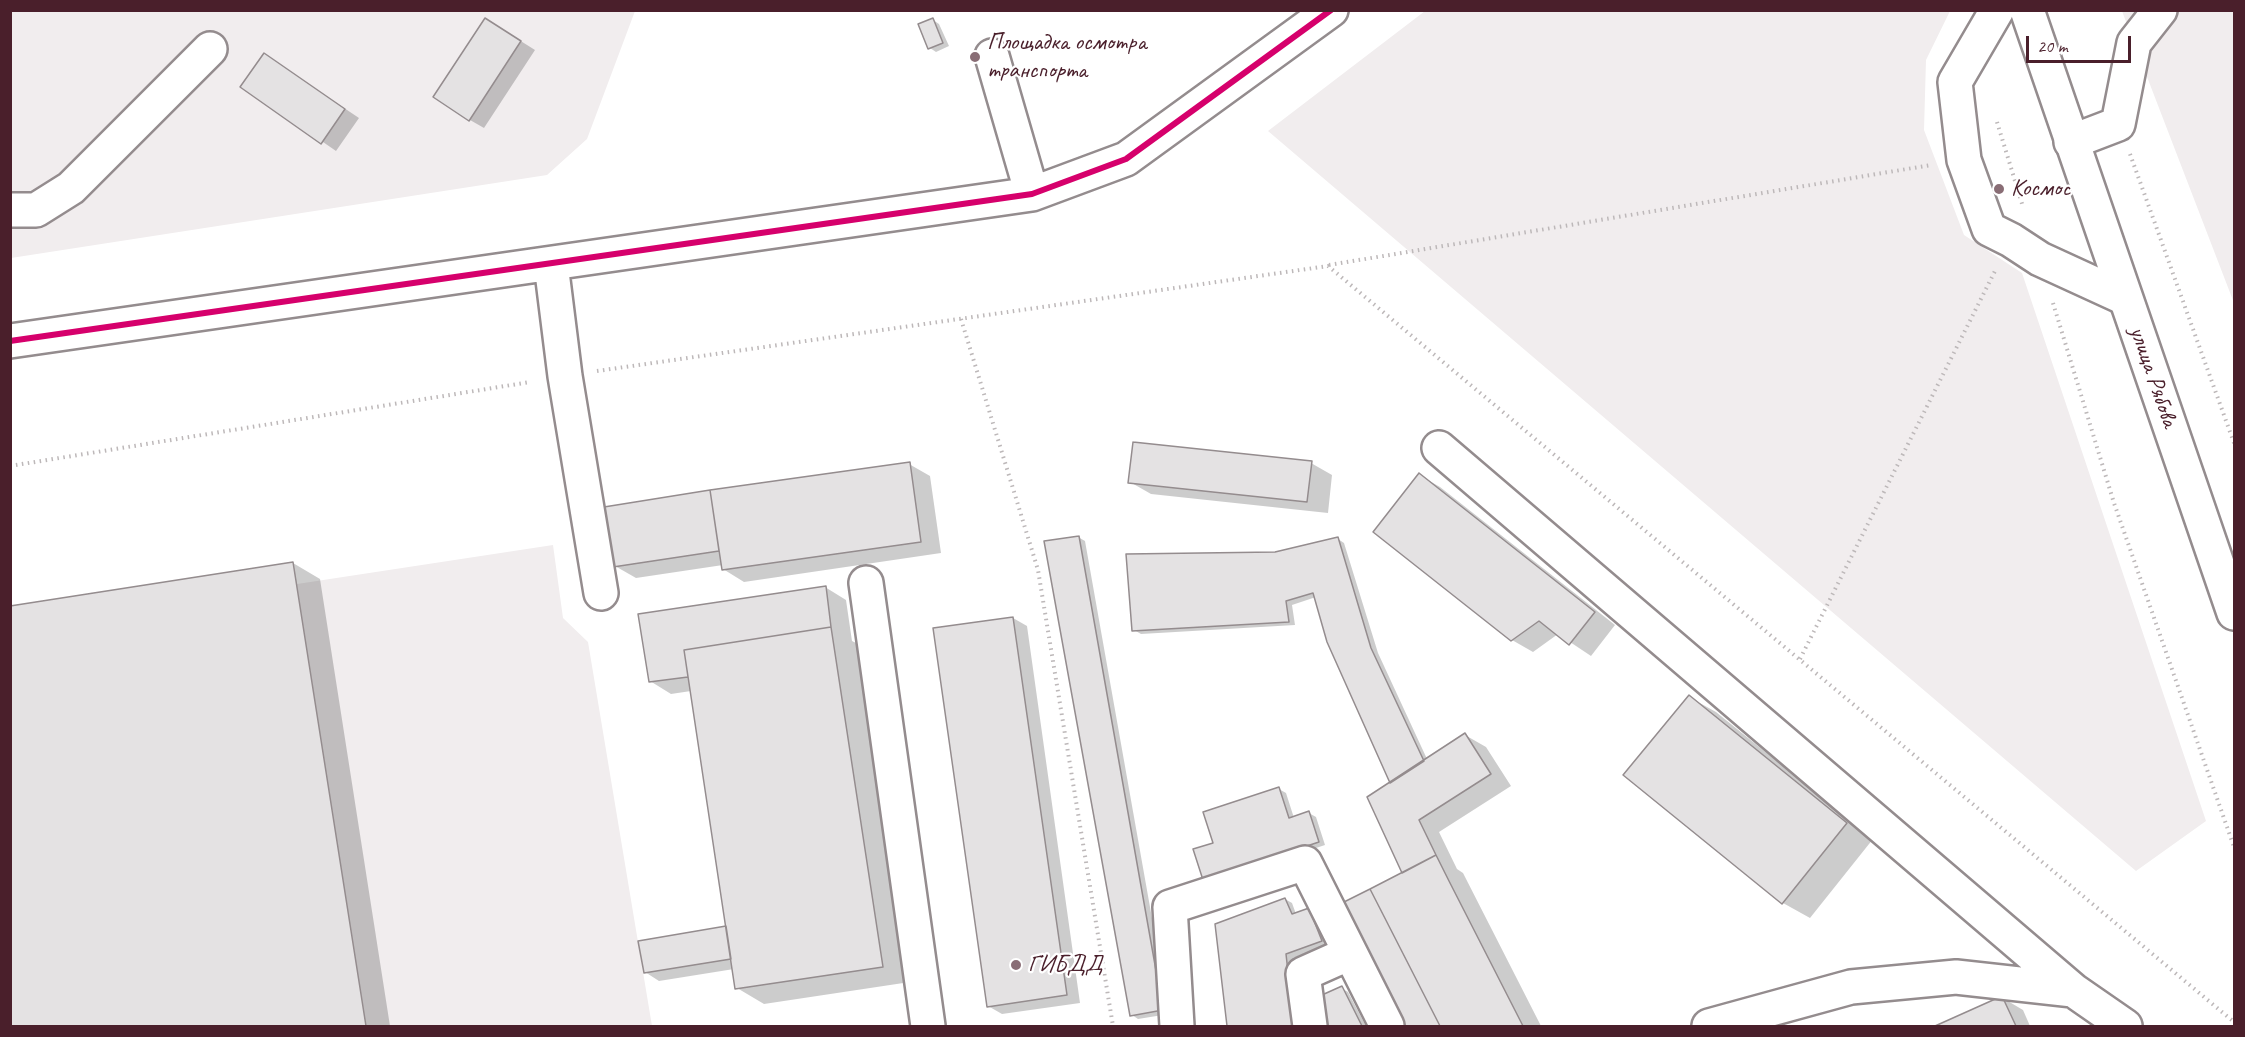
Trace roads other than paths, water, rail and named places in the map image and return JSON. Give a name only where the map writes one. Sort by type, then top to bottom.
[{"type":"street","points":[[10,341],[1032,194],[1126,159],[1330,10]]},
{"type":"street","points":[[1997,10],[1955,82],[1964,160],[1989,229],[2040,259],[2125,298]]},
{"type":"street","name":"улица Рябова","points":[[2027,10],[2235,612]]},
{"type":"street","points":[[2071,142],[2118,124],[2134,43],[2160,10]]},
{"type":"street","points":[[10,210],[36,210],[71,188],[210,49]]},
{"type":"street","points":[[992,56],[1032,194]]},
{"type":"street","points":[[551,264],[566,376],[601,593]]},
{"type":"street","points":[[1439,448],[2073,990],[2125,1026]]},
{"type":"street","points":[[866,583],[928,1026]]},
{"type":"street","points":[[1177,1026],[1170,907],[1305,863],[1387,1026]]},
{"type":"street","points":[[1310,1026],[1303,974],[1350,953]]},
{"type":"street","points":[[1709,1026],[1851,987],[1956,977],[2073,990]]},
{"type":"place","name":"Площадка осмотра транспорта","points":[[975,57]]},
{"type":"place","name":"Космос","points":[[1999,189]]},
{"type":"place","name":"ГИБДД","points":[[1016,965]]}]
